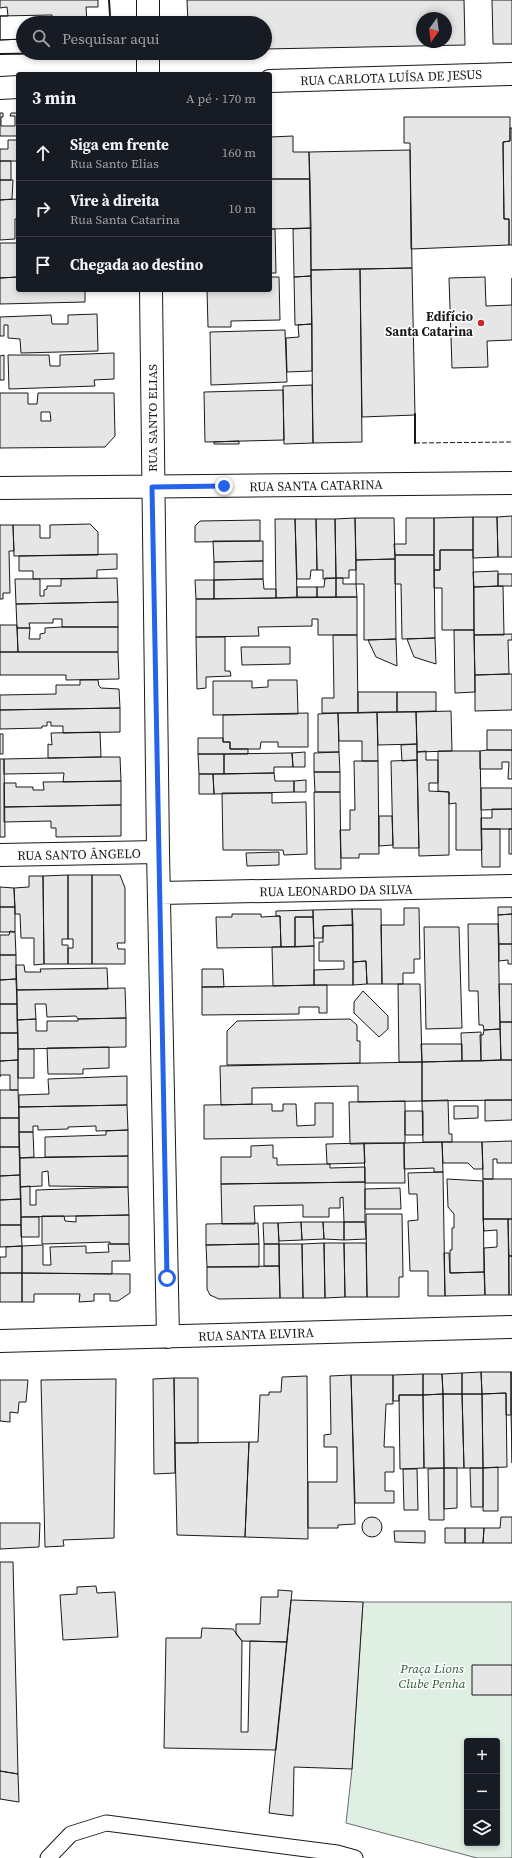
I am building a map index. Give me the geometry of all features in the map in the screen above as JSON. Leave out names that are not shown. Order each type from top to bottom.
[{"type":"street","points":[[148,0],[148,16]]},
{"type":"street","points":[[148,60],[148,72]]},
{"type":"street","name":"RUA CARLOTA LUÍSA DE JESUS","points":[[272,81],[512,74]]},
{"type":"street","points":[[0,88],[16,87]]},
{"type":"street","name":"RUA SANTO ELIAS","points":[[150,292],[158,852],[168,1337]]},
{"type":"street","name":"RUA SANTA CATARINA","points":[[0,488],[512,483]]},
{"type":"street","name":"RUA SANTO ÂNGELO","points":[[0,855],[158,852]]},
{"type":"street","name":"RUA LEONARDO DA SILVA","points":[[160,893],[512,886]]},
{"type":"street","name":"RUA SANTA ELVIRA","points":[[0,1341],[512,1327]]},
{"type":"lane","points":[[48,1858],[71,1834],[106,1823],[337,1853],[355,1858]]},
{"type":"green space","name":"Praça Lions Clube Penha","points":[[363,1602],[512,1602],[512,1858],[477,1858],[346,1823],[352,1769]]},
{"type":"building","points":[[0,0],[98,0],[98,7],[86,7],[87,16],[16,16],[16,39],[0,40],[0,16],[8,16],[7,7],[0,8]]},
{"type":"building","points":[[187,0],[464,0],[465,45],[452,45],[452,12],[416,12],[416,46],[272,49],[272,16],[188,16]]},
{"type":"building","points":[[492,0],[512,0],[512,44],[493,44]]},
{"type":"building","points":[[52,15],[16,16],[16,39],[0,40],[0,16]]},
{"type":"building","points":[[0,113],[3,113],[3,117],[1,117],[1,126],[15,126],[15,116],[10,116],[11,113],[16,113],[16,136],[0,136]]},
{"type":"building","points":[[404,117],[510,117],[510,141],[503,142],[504,219],[509,219],[509,245],[411,249],[410,143],[404,143]]},
{"type":"building","points":[[510,128],[512,128],[512,245],[509,245],[509,219],[504,219],[503,142],[510,141]]},
{"type":"building","points":[[293,136],[293,152],[309,152],[310,179],[272,179],[272,137]]},
{"type":"building","points":[[8,140],[16,140],[16,161],[0,161],[0,149],[8,149]]},
{"type":"building","points":[[410,150],[412,268],[311,270],[309,152]]},
{"type":"building","points":[[0,161],[11,161],[11,180],[0,180]]},
{"type":"building","points":[[272,179],[310,179],[311,228],[272,229]]},
{"type":"building","points":[[0,180],[13,180],[12,199],[0,200]]},
{"type":"building","points":[[16,199],[15,239],[0,240],[0,200]]},
{"type":"building","points":[[311,228],[311,276],[294,277],[293,229]]},
{"type":"building","points":[[272,229],[275,229],[276,273],[272,273]]},
{"type":"building","points":[[0,243],[16,243],[16,277],[0,278]]},
{"type":"building","points":[[412,268],[415,415],[362,417],[360,269]]},
{"type":"building","points":[[360,269],[362,442],[313,443],[311,270]]},
{"type":"building","points":[[311,276],[312,324],[295,325],[294,277]]},
{"type":"building","points":[[16,277],[16,292],[85,292],[85,302],[0,304],[0,278]]},
{"type":"building","points":[[272,277],[279,277],[280,320],[231,321],[231,327],[208,327],[207,292],[272,292]]},
{"type":"building","name":"Edifício Santa Catarina","points":[[485,277],[486,306],[512,305],[512,340],[487,341],[488,367],[452,368],[449,278]]},
{"type":"building","points":[[97,314],[98,351],[21,353],[20,339],[8,338],[8,325],[4,325],[4,336],[0,336],[0,317],[51,315],[52,324],[68,324],[68,315]]},
{"type":"building","points":[[312,324],[312,371],[287,372],[286,338],[299,337],[298,325]]},
{"type":"building","points":[[285,330],[287,382],[211,385],[210,332]]},
{"type":"building","points":[[114,353],[114,379],[94,380],[95,386],[9,389],[8,355],[49,355],[50,366],[60,366],[60,355]]},
{"type":"building","points":[[4,355],[4,380],[0,380],[0,356]]},
{"type":"building","points":[[312,385],[313,443],[284,444],[283,386]]},
{"type":"building","points":[[283,390],[284,440],[205,442],[204,392]]},
{"type":"building","points":[[0,393],[28,393],[28,404],[37,404],[38,393],[114,393],[115,436],[105,447],[0,448]],"holes":[[[41,412],[50,412],[51,421],[41,421]]]},
{"type":"building","points":[[239,441],[239,444],[214,444],[214,442]]},
{"type":"building","points":[[512,516],[512,557],[498,557],[497,517]]},
{"type":"building","points":[[473,517],[473,550],[440,550],[440,570],[434,570],[434,518]]},
{"type":"building","points":[[473,517],[497,517],[498,557],[473,558]]},
{"type":"building","points":[[355,518],[394,518],[395,559],[356,560]]},
{"type":"building","points":[[355,518],[356,570],[349,570],[349,578],[336,578],[335,519]]},
{"type":"building","points":[[406,518],[434,518],[434,555],[395,555],[394,544],[406,544]]},
{"type":"building","points":[[275,519],[295,519],[297,597],[276,598]]},
{"type":"building","points":[[295,519],[316,519],[317,570],[311,570],[310,579],[297,579]]},
{"type":"building","points":[[316,519],[335,519],[336,578],[323,579],[323,570],[317,570]]},
{"type":"building","points":[[260,520],[260,541],[195,542],[195,526],[200,521]]},
{"type":"building","points":[[90,524],[98,532],[98,555],[14,556],[13,525],[40,525],[40,538],[50,538],[50,525]]},
{"type":"building","points":[[0,525],[13,525],[14,551],[9,551],[10,593],[3,593],[3,599],[0,599]]},
{"type":"building","points":[[213,541],[263,541],[263,561],[214,562]]},
{"type":"building","points":[[440,550],[473,550],[474,630],[442,630],[442,588],[434,588],[434,570],[440,570]]},
{"type":"building","points":[[117,554],[117,569],[97,570],[97,578],[33,579],[33,571],[19,571],[19,556]]},
{"type":"building","points":[[395,555],[434,555],[435,638],[402,639],[401,584],[395,584]]},
{"type":"building","points":[[395,559],[396,639],[364,640],[364,584],[356,584],[356,560]]},
{"type":"building","points":[[263,561],[263,579],[214,580],[214,562]]},
{"type":"building","points":[[498,571],[498,586],[474,587],[473,572]]},
{"type":"building","points":[[498,574],[512,574],[512,586],[498,586]]},
{"type":"building","points":[[117,578],[118,602],[16,604],[15,579],[40,579],[40,596],[44,596],[44,590],[47,589],[47,586],[61,586],[61,579]]},
{"type":"building","points":[[325,578],[336,578],[336,597],[317,597],[317,587],[324,587]]},
{"type":"building","points":[[336,578],[343,578],[343,584],[356,584],[357,597],[336,597]]},
{"type":"building","points":[[263,579],[264,589],[276,589],[276,598],[214,599],[214,580]]},
{"type":"building","points":[[195,580],[214,580],[214,599],[196,599]]},
{"type":"building","points":[[503,586],[504,635],[474,635],[474,587]]},
{"type":"building","points":[[297,587],[317,587],[317,597],[297,597]]},
{"type":"building","points":[[357,597],[357,635],[318,635],[318,619],[312,619],[312,626],[258,627],[259,636],[196,637],[196,599]]},
{"type":"building","points":[[118,602],[118,627],[62,627],[62,619],[53,619],[53,623],[29,623],[30,628],[17,628],[16,604]]},
{"type":"building","points":[[0,625],[17,625],[18,652],[0,652]]},
{"type":"building","points":[[118,627],[118,652],[18,652],[17,628],[30,628],[29,639],[40,639],[40,634],[45,633],[45,628]]},
{"type":"building","points":[[454,630],[474,630],[475,692],[455,693]]},
{"type":"building","points":[[512,634],[512,640],[508,640],[509,674],[475,675],[474,635]]},
{"type":"building","points":[[333,635],[357,635],[358,713],[322,713],[322,698],[334,698]]},
{"type":"building","points":[[196,637],[225,637],[225,671],[230,671],[231,676],[206,677],[206,688],[197,689]]},
{"type":"building","points":[[435,638],[436,664],[414,657],[407,639]]},
{"type":"building","points":[[396,639],[397,666],[376,657],[368,640]]},
{"type":"building","points":[[241,647],[290,647],[290,664],[242,665]]},
{"type":"building","points":[[0,652],[118,652],[119,679],[66,680],[66,675],[0,675]]},
{"type":"building","points":[[512,674],[512,710],[475,711],[475,675]]},
{"type":"building","points":[[80,680],[98,680],[101,688],[119,689],[120,708],[0,710],[0,695],[56,694],[56,685],[80,685]]},
{"type":"building","points":[[268,680],[297,680],[298,714],[213,715],[213,681],[252,681],[252,688],[268,687]]},
{"type":"building","points":[[358,692],[397,692],[397,712],[358,713]]},
{"type":"building","points":[[397,692],[436,692],[436,711],[397,712]]},
{"type":"building","points":[[120,708],[120,732],[63,733],[63,726],[51,726],[51,722],[47,722],[47,726],[42,726],[42,728],[0,729],[0,710]]},
{"type":"building","points":[[451,711],[452,751],[417,752],[416,712]]},
{"type":"building","points":[[377,712],[378,761],[362,761],[362,741],[339,741],[338,713]]},
{"type":"building","points":[[377,712],[416,712],[417,744],[378,745]]},
{"type":"building","points":[[308,713],[308,747],[278,747],[278,742],[261,742],[260,749],[230,749],[230,742],[223,742],[223,715]]},
{"type":"building","points":[[338,713],[339,752],[318,752],[318,714]]},
{"type":"building","points":[[487,730],[512,730],[512,750],[487,750]]},
{"type":"building","points":[[100,732],[101,757],[48,758],[48,744],[52,745],[51,733]]},
{"type":"building","points":[[0,734],[3,734],[3,754],[0,754]]},
{"type":"building","points":[[198,738],[223,738],[223,742],[230,742],[230,749],[248,749],[248,754],[198,754]]},
{"type":"building","points":[[417,744],[417,760],[402,761],[401,745]]},
{"type":"building","points":[[512,750],[512,779],[508,779],[509,762],[502,762],[502,769],[480,769],[480,751]]},
{"type":"building","points":[[426,751],[426,760],[438,760],[438,783],[429,783],[429,791],[449,792],[449,855],[419,856],[417,752]]},
{"type":"building","points":[[438,751],[480,751],[482,850],[456,850],[456,803],[449,804],[449,792],[438,791]]},
{"type":"building","points":[[305,752],[305,767],[293,767],[292,753]]},
{"type":"building","points":[[339,752],[340,772],[314,772],[314,753]]},
{"type":"building","points":[[292,753],[293,767],[274,767],[274,773],[224,774],[224,754]]},
{"type":"building","points":[[198,754],[224,754],[224,774],[199,774]]},
{"type":"building","points":[[120,757],[121,781],[63,782],[64,773],[4,774],[4,759]]},
{"type":"building","points":[[0,759],[4,759],[5,837],[0,837]]},
{"type":"building","points":[[417,760],[419,848],[393,848],[391,761]]},
{"type":"building","points":[[354,761],[378,761],[379,854],[359,854],[359,858],[341,858],[340,830],[350,830],[350,810],[355,810]]},
{"type":"building","points":[[314,772],[340,772],[340,792],[315,792]]},
{"type":"building","points":[[274,773],[275,781],[294,781],[294,792],[214,794],[213,774]]},
{"type":"building","points":[[199,774],[213,774],[214,794],[199,794]]},
{"type":"building","points":[[306,780],[306,792],[294,792],[294,781]]},
{"type":"building","points":[[121,781],[121,805],[4,807],[4,783],[16,783],[16,787],[33,787],[33,790],[44,790],[43,782]]},
{"type":"building","points":[[481,788],[512,788],[512,809],[481,810]]},
{"type":"building","points":[[314,792],[340,792],[341,869],[315,869]]},
{"type":"building","points":[[222,793],[272,793],[272,803],[306,802],[307,854],[284,855],[283,850],[223,850]]},
{"type":"building","points":[[121,805],[121,836],[56,837],[56,828],[51,828],[51,821],[4,822],[4,807]]},
{"type":"building","points":[[492,809],[512,809],[512,829],[481,829],[481,818],[492,818]]},
{"type":"building","points":[[379,816],[392,816],[393,845],[379,846]]},
{"type":"building","points":[[481,829],[500,829],[500,867],[482,867]]},
{"type":"building","points":[[509,829],[512,829],[512,854],[509,854]]},
{"type":"building","points":[[279,852],[279,865],[247,866],[246,853]]},
{"type":"building","points":[[68,875],[68,939],[62,939],[62,945],[68,945],[68,964],[44,964],[43,876]]},
{"type":"building","points":[[68,875],[92,875],[92,964],[68,964],[68,948],[73,948],[73,939],[68,939]]},
{"type":"building","points":[[92,875],[120,875],[125,888],[125,943],[117,943],[118,949],[125,949],[125,964],[92,964]]},
{"type":"building","points":[[29,876],[43,876],[44,964],[34,965],[34,938],[21,938],[20,914],[15,914],[14,888],[29,887]]},
{"type":"building","points":[[0,887],[14,888],[15,907],[0,907]]},
{"type":"building","points":[[0,907],[15,907],[15,932],[0,932]]},
{"type":"building","points":[[498,907],[512,907],[512,914],[498,915]]},
{"type":"building","points":[[404,908],[419,908],[420,959],[414,959],[414,973],[403,973],[403,984],[382,984],[381,925],[404,925]]},
{"type":"building","points":[[352,909],[381,909],[382,984],[367,984],[366,961],[353,962]]},
{"type":"building","points":[[352,909],[353,925],[323,926],[323,938],[314,938],[313,910]]},
{"type":"building","points":[[313,910],[313,917],[295,917],[295,947],[281,947],[280,916],[276,916],[276,911]]},
{"type":"building","points":[[232,914],[261,914],[261,917],[280,916],[281,947],[217,948],[216,917],[232,917]]},
{"type":"building","points":[[512,914],[512,944],[499,944],[498,915]]},
{"type":"building","points":[[295,917],[313,917],[314,946],[295,947]]},
{"type":"building","points":[[468,924],[498,924],[500,1029],[484,1030],[483,1025],[479,1025],[478,991],[469,991]]},
{"type":"building","points":[[353,925],[353,985],[314,985],[314,970],[344,969],[344,961],[319,961],[319,942],[323,942],[323,926]]},
{"type":"building","points":[[424,927],[459,927],[462,1028],[426,1029]]},
{"type":"building","points":[[10,931],[15,932],[16,955],[0,955],[0,935],[9,935]]},
{"type":"building","points":[[499,944],[512,944],[512,964],[508,964],[508,960],[499,961]]},
{"type":"building","points":[[314,946],[314,985],[273,986],[272,947]]},
{"type":"building","points":[[0,955],[16,955],[16,979],[0,980]]},
{"type":"building","points":[[366,961],[367,984],[353,985],[353,962]]},
{"type":"building","points":[[16,965],[24,965],[25,972],[41,972],[40,969],[107,968],[108,989],[17,990]]},
{"type":"building","points":[[202,969],[223,969],[224,987],[202,987]]},
{"type":"building","points":[[16,979],[17,1004],[0,1004],[0,980]]},
{"type":"building","points":[[398,984],[420,984],[422,1062],[399,1062]]},
{"type":"building","points":[[499,984],[512,984],[512,1022],[500,1022]]},
{"type":"building","points":[[327,985],[327,1013],[319,1013],[319,1007],[299,1007],[299,1014],[202,1015],[202,987]]},
{"type":"building","points":[[125,988],[126,1018],[78,1019],[76,1016],[47,1017],[46,1004],[35,1004],[36,1019],[17,1020],[17,990]]},
{"type":"building","points":[[363,991],[388,1016],[388,1029],[379,1037],[354,1013],[354,1002]]},
{"type":"building","points":[[0,1004],[17,1004],[18,1033],[0,1033]]},
{"type":"building","points":[[126,1018],[126,1047],[18,1049],[17,1020],[36,1019],[36,1031],[47,1031],[47,1021]]},
{"type":"building","points":[[350,1019],[357,1025],[357,1041],[360,1041],[360,1063],[227,1065],[227,1031],[237,1021]]},
{"type":"building","points":[[500,1022],[512,1022],[512,1060],[501,1060]]},
{"type":"building","points":[[500,1029],[501,1060],[481,1061],[480,1035],[483,1035],[484,1030]]},
{"type":"building","points":[[481,1032],[481,1061],[462,1061],[461,1033]]},
{"type":"building","points":[[0,1033],[18,1033],[18,1060],[0,1061]]},
{"type":"building","points":[[421,1044],[462,1044],[462,1061],[422,1062]]},
{"type":"building","points":[[109,1047],[109,1068],[83,1069],[83,1074],[48,1074],[47,1048]]},
{"type":"building","points":[[18,1049],[34,1049],[34,1078],[18,1078]]},
{"type":"building","points":[[18,1060],[18,1090],[10,1090],[10,1075],[0,1075],[0,1061]]},
{"type":"building","points":[[512,1060],[512,1100],[422,1101],[422,1062]]},
{"type":"building","points":[[422,1062],[422,1101],[358,1102],[358,1086],[252,1088],[252,1104],[221,1105],[220,1066]]},
{"type":"building","points":[[127,1076],[127,1105],[19,1107],[19,1095],[49,1094],[48,1079]]},
{"type":"building","points":[[0,1090],[18,1090],[19,1118],[0,1118]]},
{"type":"building","points":[[448,1100],[449,1134],[452,1134],[452,1142],[423,1142],[422,1101]]},
{"type":"building","points":[[485,1100],[512,1100],[512,1120],[485,1121]]},
{"type":"building","points":[[405,1101],[405,1143],[350,1144],[349,1102]]},
{"type":"building","points":[[315,1103],[333,1103],[333,1137],[204,1139],[204,1105],[272,1104],[272,1111],[283,1111],[283,1104],[296,1104],[297,1126],[315,1125]]},
{"type":"building","points":[[127,1105],[128,1130],[96,1131],[96,1126],[38,1130],[38,1126],[33,1126],[33,1132],[19,1132],[19,1107]]},
{"type":"building","points":[[454,1106],[478,1106],[478,1118],[454,1119]]},
{"type":"building","points":[[405,1111],[423,1111],[423,1135],[405,1135]]},
{"type":"building","points":[[0,1118],[19,1118],[19,1147],[0,1147]]},
{"type":"building","points":[[128,1130],[128,1156],[45,1157],[45,1137],[106,1135],[106,1131]]},
{"type":"building","points":[[19,1132],[33,1132],[34,1157],[20,1158]]},
{"type":"building","points":[[512,1141],[512,1163],[497,1163],[497,1159],[493,1159],[493,1179],[483,1179],[482,1142]]},
{"type":"building","points":[[442,1142],[482,1142],[483,1169],[474,1169],[468,1163],[443,1163]]},
{"type":"building","points":[[442,1142],[443,1172],[434,1172],[434,1168],[404,1169],[404,1143]]},
{"type":"building","points":[[364,1143],[365,1163],[327,1164],[326,1144]]},
{"type":"building","points":[[364,1143],[404,1143],[405,1183],[365,1183]]},
{"type":"building","points":[[273,1145],[273,1158],[277,1158],[277,1165],[330,1164],[330,1168],[365,1167],[365,1182],[221,1184],[221,1157],[251,1157],[251,1146]]},
{"type":"building","points":[[0,1147],[19,1147],[20,1175],[0,1176]]},
{"type":"building","points":[[128,1156],[128,1187],[49,1186],[48,1171],[42,1172],[42,1186],[20,1187],[20,1158]]},
{"type":"building","points":[[443,1172],[445,1296],[428,1296],[428,1271],[410,1271],[408,1221],[418,1220],[417,1194],[409,1194],[408,1173]]},
{"type":"building","points":[[20,1175],[21,1199],[0,1200],[0,1176]]},
{"type":"building","points":[[447,1179],[483,1181],[484,1272],[450,1273],[450,1250],[452,1250],[452,1228],[454,1228],[454,1214],[448,1207]]},
{"type":"building","points":[[483,1179],[512,1179],[512,1219],[483,1219]]},
{"type":"building","points":[[365,1182],[365,1222],[344,1222],[343,1197],[340,1198],[340,1208],[329,1208],[329,1217],[303,1217],[303,1205],[254,1206],[255,1224],[222,1224],[221,1184]]},
{"type":"building","points":[[30,1186],[30,1205],[36,1205],[36,1190],[128,1187],[129,1215],[21,1217],[20,1187]]},
{"type":"building","points":[[400,1188],[401,1209],[365,1209],[365,1189]]},
{"type":"building","points":[[21,1199],[21,1225],[0,1225],[0,1200]]},
{"type":"building","points":[[366,1214],[402,1214],[403,1277],[399,1277],[399,1297],[367,1297]]},
{"type":"building","points":[[129,1215],[129,1244],[110,1244],[110,1242],[42,1244],[42,1216],[64,1216],[65,1221],[76,1222],[76,1216]]},
{"type":"building","points":[[21,1217],[39,1217],[39,1237],[21,1237]]},
{"type":"building","points":[[483,1219],[508,1219],[509,1295],[485,1295],[484,1248],[497,1247],[497,1230],[484,1231]]},
{"type":"building","points":[[508,1219],[512,1219],[512,1256],[509,1256]]},
{"type":"building","points":[[301,1222],[302,1240],[279,1241],[278,1223]]},
{"type":"building","points":[[301,1222],[323,1222],[324,1239],[302,1240]]},
{"type":"building","points":[[323,1222],[344,1222],[344,1240],[324,1239]]},
{"type":"building","points":[[344,1222],[365,1222],[366,1239],[344,1240]]},
{"type":"building","points":[[258,1223],[259,1244],[206,1245],[206,1224]]},
{"type":"building","points":[[263,1223],[278,1223],[279,1244],[264,1244]]},
{"type":"building","points":[[0,1225],[21,1225],[22,1246],[0,1247]]},
{"type":"building","points":[[324,1243],[325,1298],[303,1298],[302,1244]]},
{"type":"building","points":[[324,1243],[344,1243],[345,1297],[325,1298]]},
{"type":"building","points":[[344,1243],[366,1243],[367,1297],[345,1297]]},
{"type":"building","points":[[108,1244],[129,1244],[130,1261],[112,1261],[112,1274],[22,1273],[22,1246],[43,1245],[43,1265],[51,1265],[50,1247],[86,1246],[86,1253],[109,1252]]},
{"type":"building","points":[[259,1244],[259,1267],[207,1267],[206,1245]]},
{"type":"building","points":[[264,1244],[279,1244],[279,1266],[264,1266]]},
{"type":"building","points":[[279,1244],[302,1244],[303,1298],[280,1298]]},
{"type":"building","points":[[22,1246],[22,1273],[0,1273],[0,1257],[6,1257],[6,1247]]},
{"type":"building","points":[[444,1253],[449,1253],[450,1273],[484,1272],[485,1295],[445,1296]]},
{"type":"building","points":[[509,1256],[512,1256],[512,1295],[509,1295]]},
{"type":"building","points":[[279,1266],[280,1298],[219,1299],[210,1295],[207,1289],[207,1267]]},
{"type":"building","points":[[0,1273],[22,1273],[22,1302],[0,1302]]},
{"type":"building","points":[[22,1273],[130,1274],[130,1293],[118,1301],[110,1301],[110,1294],[94,1294],[94,1301],[79,1302],[80,1294],[34,1294],[34,1302],[22,1302]]},
{"type":"building","points":[[481,1372],[482,1394],[462,1394],[462,1373]]},
{"type":"building","points":[[481,1372],[511,1372],[511,1415],[506,1415],[506,1393],[482,1394]]},
{"type":"building","points":[[512,1372],[512,1463],[511,1411]]},
{"type":"building","points":[[462,1373],[462,1394],[443,1394],[442,1374]]},
{"type":"building","points":[[423,1374],[423,1395],[399,1395],[399,1401],[393,1401],[393,1375]]},
{"type":"building","points":[[423,1374],[442,1374],[443,1394],[423,1395]]},
{"type":"building","points":[[351,1375],[393,1375],[393,1404],[386,1404],[384,1447],[394,1447],[394,1472],[385,1472],[385,1491],[394,1491],[394,1503],[355,1503]]},
{"type":"building","points":[[351,1375],[355,1524],[338,1525],[338,1528],[308,1528],[308,1482],[337,1482],[337,1447],[324,1447],[324,1435],[331,1434],[330,1376]]},
{"type":"building","points":[[307,1376],[308,1539],[245,1537],[249,1442],[258,1442],[260,1395],[269,1395],[269,1392],[281,1392],[282,1377]]},
{"type":"building","points":[[174,1378],[175,1473],[154,1474],[153,1379]]},
{"type":"building","points":[[174,1378],[198,1378],[198,1443],[175,1443]]},
{"type":"building","points":[[116,1379],[114,1538],[63,1540],[64,1546],[45,1547],[41,1380]]},
{"type":"building","points":[[0,1380],[28,1380],[26,1402],[19,1402],[18,1413],[10,1412],[10,1422],[0,1421]]},
{"type":"building","points":[[506,1393],[507,1467],[483,1468],[482,1394]]},
{"type":"building","points":[[443,1394],[444,1468],[424,1468],[423,1395]]},
{"type":"building","points":[[443,1394],[462,1394],[464,1468],[444,1468]]},
{"type":"building","points":[[462,1394],[482,1394],[483,1468],[464,1468]]},
{"type":"building","points":[[399,1395],[423,1395],[424,1468],[400,1469]]},
{"type":"building","points":[[249,1442],[245,1537],[177,1535],[175,1443]]},
{"type":"building","points":[[498,1467],[498,1511],[483,1511],[483,1468]]},
{"type":"building","points":[[444,1468],[444,1520],[429,1520],[428,1469]]},
{"type":"building","points":[[444,1468],[457,1468],[457,1508],[444,1509]]},
{"type":"building","points":[[470,1468],[483,1468],[483,1507],[471,1507]]},
{"type":"building","points":[[403,1469],[417,1469],[418,1510],[404,1510]]},
{"type":"building","points":[[372,1517],[379,1520],[382,1527],[379,1534],[372,1537],[365,1534],[362,1527],[365,1520]]},
{"type":"building","points":[[501,1517],[512,1517],[512,1543],[483,1543],[484,1528],[500,1528]]},
{"type":"building","points":[[0,1523],[40,1523],[39,1547],[0,1549]]},
{"type":"building","points":[[445,1528],[465,1528],[465,1543],[445,1543]]},
{"type":"building","points":[[465,1528],[484,1528],[483,1543],[465,1543]]},
{"type":"building","points":[[394,1531],[425,1531],[425,1543],[395,1542]]},
{"type":"building","points":[[0,1562],[13,1562],[18,1774],[0,1771]]},
{"type":"building","points":[[96,1586],[97,1593],[115,1592],[118,1637],[63,1640],[60,1595],[77,1594],[77,1587]]},
{"type":"building","points":[[278,1590],[292,1591],[287,1642],[242,1641],[236,1634],[236,1624],[260,1624],[261,1597],[278,1597]]},
{"type":"building","points":[[291,1600],[363,1602],[352,1769],[294,1767],[293,1816],[269,1813]]},
{"type":"building","points":[[202,1628],[233,1629],[242,1641],[241,1732],[248,1732],[250,1641],[287,1642],[276,1750],[164,1748],[166,1638],[201,1638]]},
{"type":"building","points":[[472,1665],[512,1665],[512,1695],[472,1695]]},
{"type":"building","points":[[0,1771],[18,1774],[19,1802],[0,1799]]},
{"type":"fence","points":[[415,443],[512,442]]},
{"type":"wall","points":[[109,0],[110,15]]},
{"type":"wall","points":[[0,54],[16,54]]},
{"type":"wall","points":[[415,414],[415,443]]},
{"type":"place","name":"Edifício Santa Catarina","points":[[481,323]]},
{"type":"route","points":[[167,1278],[152,487],[224,486]]}]
